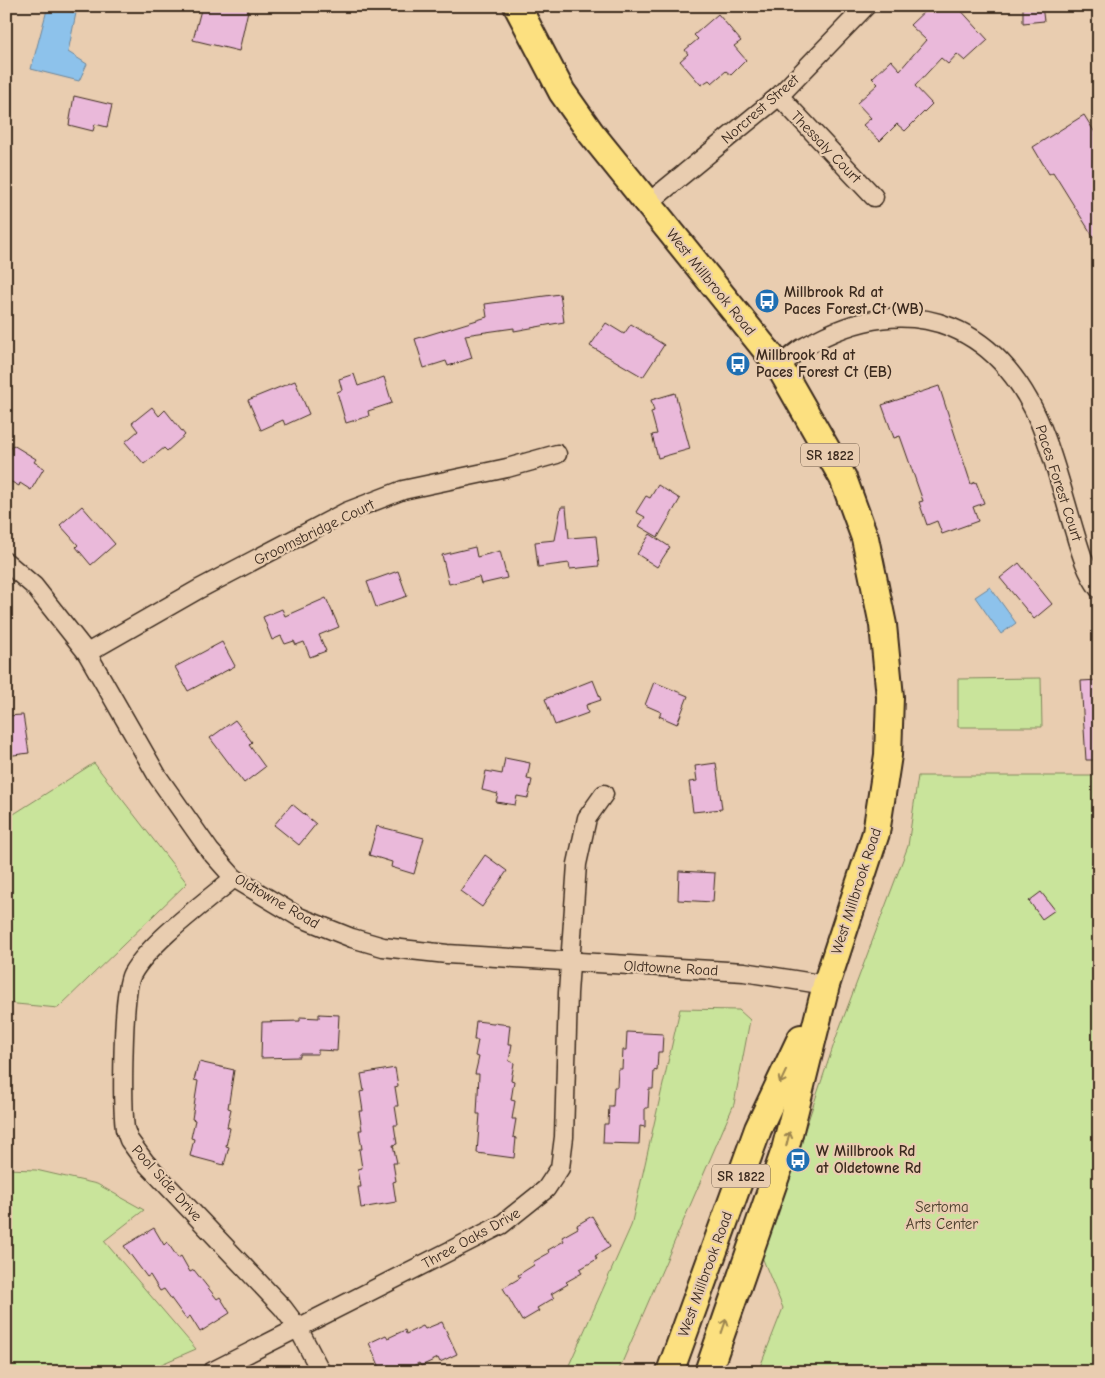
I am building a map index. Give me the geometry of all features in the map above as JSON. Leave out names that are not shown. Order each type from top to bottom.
[{"type":"main road","name":"West Millbrook Road","points":[[517,6],[562,92],[590,133],[779,366],[843,478],[866,538],[883,625],[890,697],[888,755],[876,834],[826,985],[785,1150],[708,1372]]},
{"type":"main road","name":"West Millbrook Road","points":[[670,1372],[758,1129],[826,985]]},
{"type":"street","name":"Norcrest Street","points":[[647,204],[778,96],[866,6]]},
{"type":"street","name":"Thessaly Court","points":[[778,96],[874,197]]},
{"type":"street","name":"Paces Forest Court","points":[[779,366],[806,346],[849,327],[886,318],[918,317],[947,324],[985,346],[1006,368],[1030,402],[1046,438],[1082,555],[1093,581],[1099,589]]},
{"type":"street","name":"Groomsbridge Court","points":[[87,653],[199,589],[346,512],[403,490],[507,468],[557,454]]},
{"type":"street","name":"Oldtowne Road","points":[[6,562],[34,586],[87,653],[158,777],[210,851],[234,878],[299,917],[352,938],[383,947],[447,954],[744,972],[826,985]]},
{"type":"street","name":"Three Oaks Drive","points":[[211,1372],[500,1225],[546,1189],[560,1168],[563,1144],[566,1032],[577,864],[587,818],[604,794]]},
{"type":"street","name":"Pool Side Drive","points":[[234,878],[147,953],[130,977],[125,1022],[123,1115],[125,1129],[128,1140],[145,1162],[240,1262],[298,1328],[321,1372]]},
{"type":"green space","points":[[1041,678],[1042,727],[958,727],[958,679]]},
{"type":"green space","points":[[94,763],[187,883],[58,1008],[6,1003],[6,819]]},
{"type":"green space","name":"Sertoma Arts Center","points":[[918,776],[1099,776],[1099,1372],[758,1372],[783,1308],[762,1257],[837,1035],[908,846]]},
{"type":"green space","points":[[680,1009],[739,1010],[750,1020],[734,1104],[618,1372],[566,1372],[631,1226]]},
{"type":"green space","points":[[6,1169],[36,1170],[97,1184],[144,1210],[104,1241],[196,1349],[143,1372],[6,1372]]},
{"type":"water","points":[[48,6],[76,13],[68,52],[87,64],[79,81],[31,69]]},
{"type":"water","points":[[990,587],[1016,623],[1001,634],[975,597]]},
{"type":"building","points":[[202,6],[249,6],[239,51],[193,40]]},
{"type":"building","points":[[930,6],[957,6],[988,40],[965,61],[957,54],[948,64],[941,58],[915,86],[932,104],[905,131],[897,124],[880,141],[863,125],[871,118],[857,103],[878,84],[872,78],[891,60],[900,70],[926,40],[910,25]]},
{"type":"building","points":[[1023,6],[1042,6],[1044,21],[1023,23]]},
{"type":"building","points":[[718,14],[741,41],[734,46],[746,60],[731,75],[726,71],[712,83],[709,80],[701,85],[680,61],[688,54],[685,50],[698,39],[694,35]]},
{"type":"building","points":[[74,96],[112,105],[107,127],[95,124],[93,131],[69,125]]},
{"type":"building","points":[[1084,115],[1099,139],[1099,246],[1053,172],[1049,174],[1033,147]]},
{"type":"building","points":[[560,294],[564,322],[514,331],[514,328],[465,335],[472,358],[448,366],[446,361],[424,368],[415,339],[487,317],[485,304]]},
{"type":"building","points":[[606,323],[624,334],[631,324],[664,345],[643,377],[590,346]]},
{"type":"building","points":[[354,374],[358,386],[384,377],[392,403],[368,411],[369,416],[346,423],[337,392],[342,390],[339,379]]},
{"type":"building","points":[[295,381],[309,414],[285,425],[283,420],[261,430],[248,400]]},
{"type":"building","points":[[939,386],[971,484],[976,482],[984,503],[973,507],[978,521],[942,534],[937,521],[927,525],[919,502],[923,501],[900,436],[894,438],[882,405]]},
{"type":"building","points":[[675,393],[690,449],[658,458],[652,435],[657,434],[651,412],[654,411],[651,400]]},
{"type":"building","points":[[152,407],[159,416],[165,410],[185,435],[167,451],[164,448],[144,464],[125,442],[138,431],[132,423]]},
{"type":"building","points":[[13,445],[36,459],[34,462],[44,468],[31,490],[20,483],[19,486],[6,479],[6,456]]},
{"type":"building","points":[[658,485],[680,499],[658,537],[639,526],[645,517],[636,512],[646,496],[650,498]]},
{"type":"building","points":[[82,506],[115,544],[91,565],[76,547],[78,545],[60,525]]},
{"type":"building","points":[[561,507],[566,507],[569,538],[596,536],[599,566],[570,569],[569,563],[538,567],[535,542],[555,540]]},
{"type":"building","points":[[650,534],[670,547],[657,567],[637,554]]},
{"type":"building","points":[[475,547],[477,557],[500,551],[507,578],[481,584],[479,577],[449,584],[442,555]]},
{"type":"building","points":[[1019,563],[1052,604],[1034,619],[1000,578]]},
{"type":"building","points":[[398,571],[407,596],[376,607],[367,582]]},
{"type":"building","points":[[326,598],[339,627],[319,635],[326,651],[310,657],[304,642],[296,645],[294,641],[285,644],[281,636],[272,640],[263,617],[282,609],[285,616]]},
{"type":"building","points":[[222,642],[235,666],[188,691],[175,667]]},
{"type":"building","points":[[593,680],[601,700],[586,705],[588,713],[555,725],[545,699]]},
{"type":"building","points":[[1099,680],[1099,760],[1086,760],[1081,681]]},
{"type":"building","points":[[654,682],[688,696],[677,724],[659,716],[661,712],[645,705]]},
{"type":"building","points":[[23,715],[29,753],[6,756],[6,716]]},
{"type":"building","points":[[235,720],[252,742],[249,745],[265,767],[244,783],[210,738]]},
{"type":"building","points":[[505,758],[530,763],[527,779],[532,780],[528,798],[517,796],[515,805],[496,802],[498,794],[482,790],[486,771],[502,774]]},
{"type":"building","points":[[716,763],[722,809],[693,812],[689,782],[697,781],[695,766]]},
{"type":"building","points":[[292,804],[316,824],[299,845],[274,825]]},
{"type":"building","points":[[377,826],[424,838],[414,874],[391,867],[392,862],[369,855]]},
{"type":"building","points":[[485,855],[507,871],[482,907],[460,891]]},
{"type":"building","points":[[679,871],[715,873],[713,902],[678,900]]},
{"type":"building","points":[[1041,892],[1055,910],[1042,919],[1029,901]]},
{"type":"building","points":[[319,1014],[339,1015],[337,1051],[318,1050],[318,1054],[300,1054],[300,1057],[261,1058],[262,1022],[300,1021],[300,1017],[319,1018]]},
{"type":"building","points":[[476,1021],[510,1025],[508,1044],[512,1044],[509,1061],[514,1063],[511,1080],[514,1081],[511,1100],[515,1101],[512,1119],[516,1119],[513,1137],[516,1138],[514,1158],[477,1153],[480,1114],[477,1114],[479,1074],[475,1074],[479,1057],[475,1056],[478,1040],[474,1040]]},
{"type":"building","points":[[627,1032],[663,1034],[662,1052],[658,1052],[657,1071],[654,1070],[653,1089],[649,1089],[648,1108],[645,1108],[645,1127],[640,1126],[639,1144],[603,1143],[604,1124],[608,1124],[609,1106],[613,1106],[614,1087],[617,1087],[618,1069],[622,1069],[623,1050],[626,1050]]},
{"type":"building","points":[[199,1062],[234,1070],[228,1108],[231,1109],[227,1127],[230,1128],[226,1146],[229,1147],[224,1165],[190,1156],[194,1139],[191,1138],[195,1120],[192,1119],[198,1081],[194,1080]]},
{"type":"building","points":[[395,1068],[398,1086],[395,1087],[398,1106],[395,1106],[398,1125],[394,1125],[397,1144],[393,1145],[397,1163],[393,1163],[396,1181],[393,1182],[396,1202],[361,1208],[358,1187],[361,1187],[358,1169],[362,1168],[359,1130],[362,1130],[359,1111],[363,1111],[360,1092],[364,1091],[361,1074]]},
{"type":"building","points":[[592,1216],[610,1247],[595,1256],[597,1259],[580,1269],[582,1273],[566,1282],[568,1284],[551,1294],[554,1298],[537,1308],[539,1311],[522,1321],[503,1288],[520,1278],[518,1275],[534,1265],[533,1262],[549,1253],[548,1250],[564,1241],[562,1237],[578,1228],[577,1225]]},
{"type":"building","points":[[154,1228],[164,1245],[167,1242],[178,1258],[181,1256],[190,1272],[194,1270],[217,1299],[220,1297],[230,1313],[200,1332],[190,1316],[186,1319],[164,1289],[160,1291],[150,1275],[147,1277],[124,1246]]},
{"type":"building","points":[[442,1322],[457,1354],[440,1362],[438,1358],[421,1366],[419,1363],[401,1372],[382,1372],[369,1343],[386,1335],[388,1338],[405,1330],[406,1334],[423,1326],[425,1329]]},
{"type":"place","name":"Millbrook Rd at Paces Forest Ct (WB)","points":[[767,301]]},
{"type":"place","name":"Millbrook Rd at Paces Forest Ct (EB)","points":[[738,364]]},
{"type":"place","name":"W Millbrook Rd at Oldetowne Rd","points":[[798,1160]]}]
